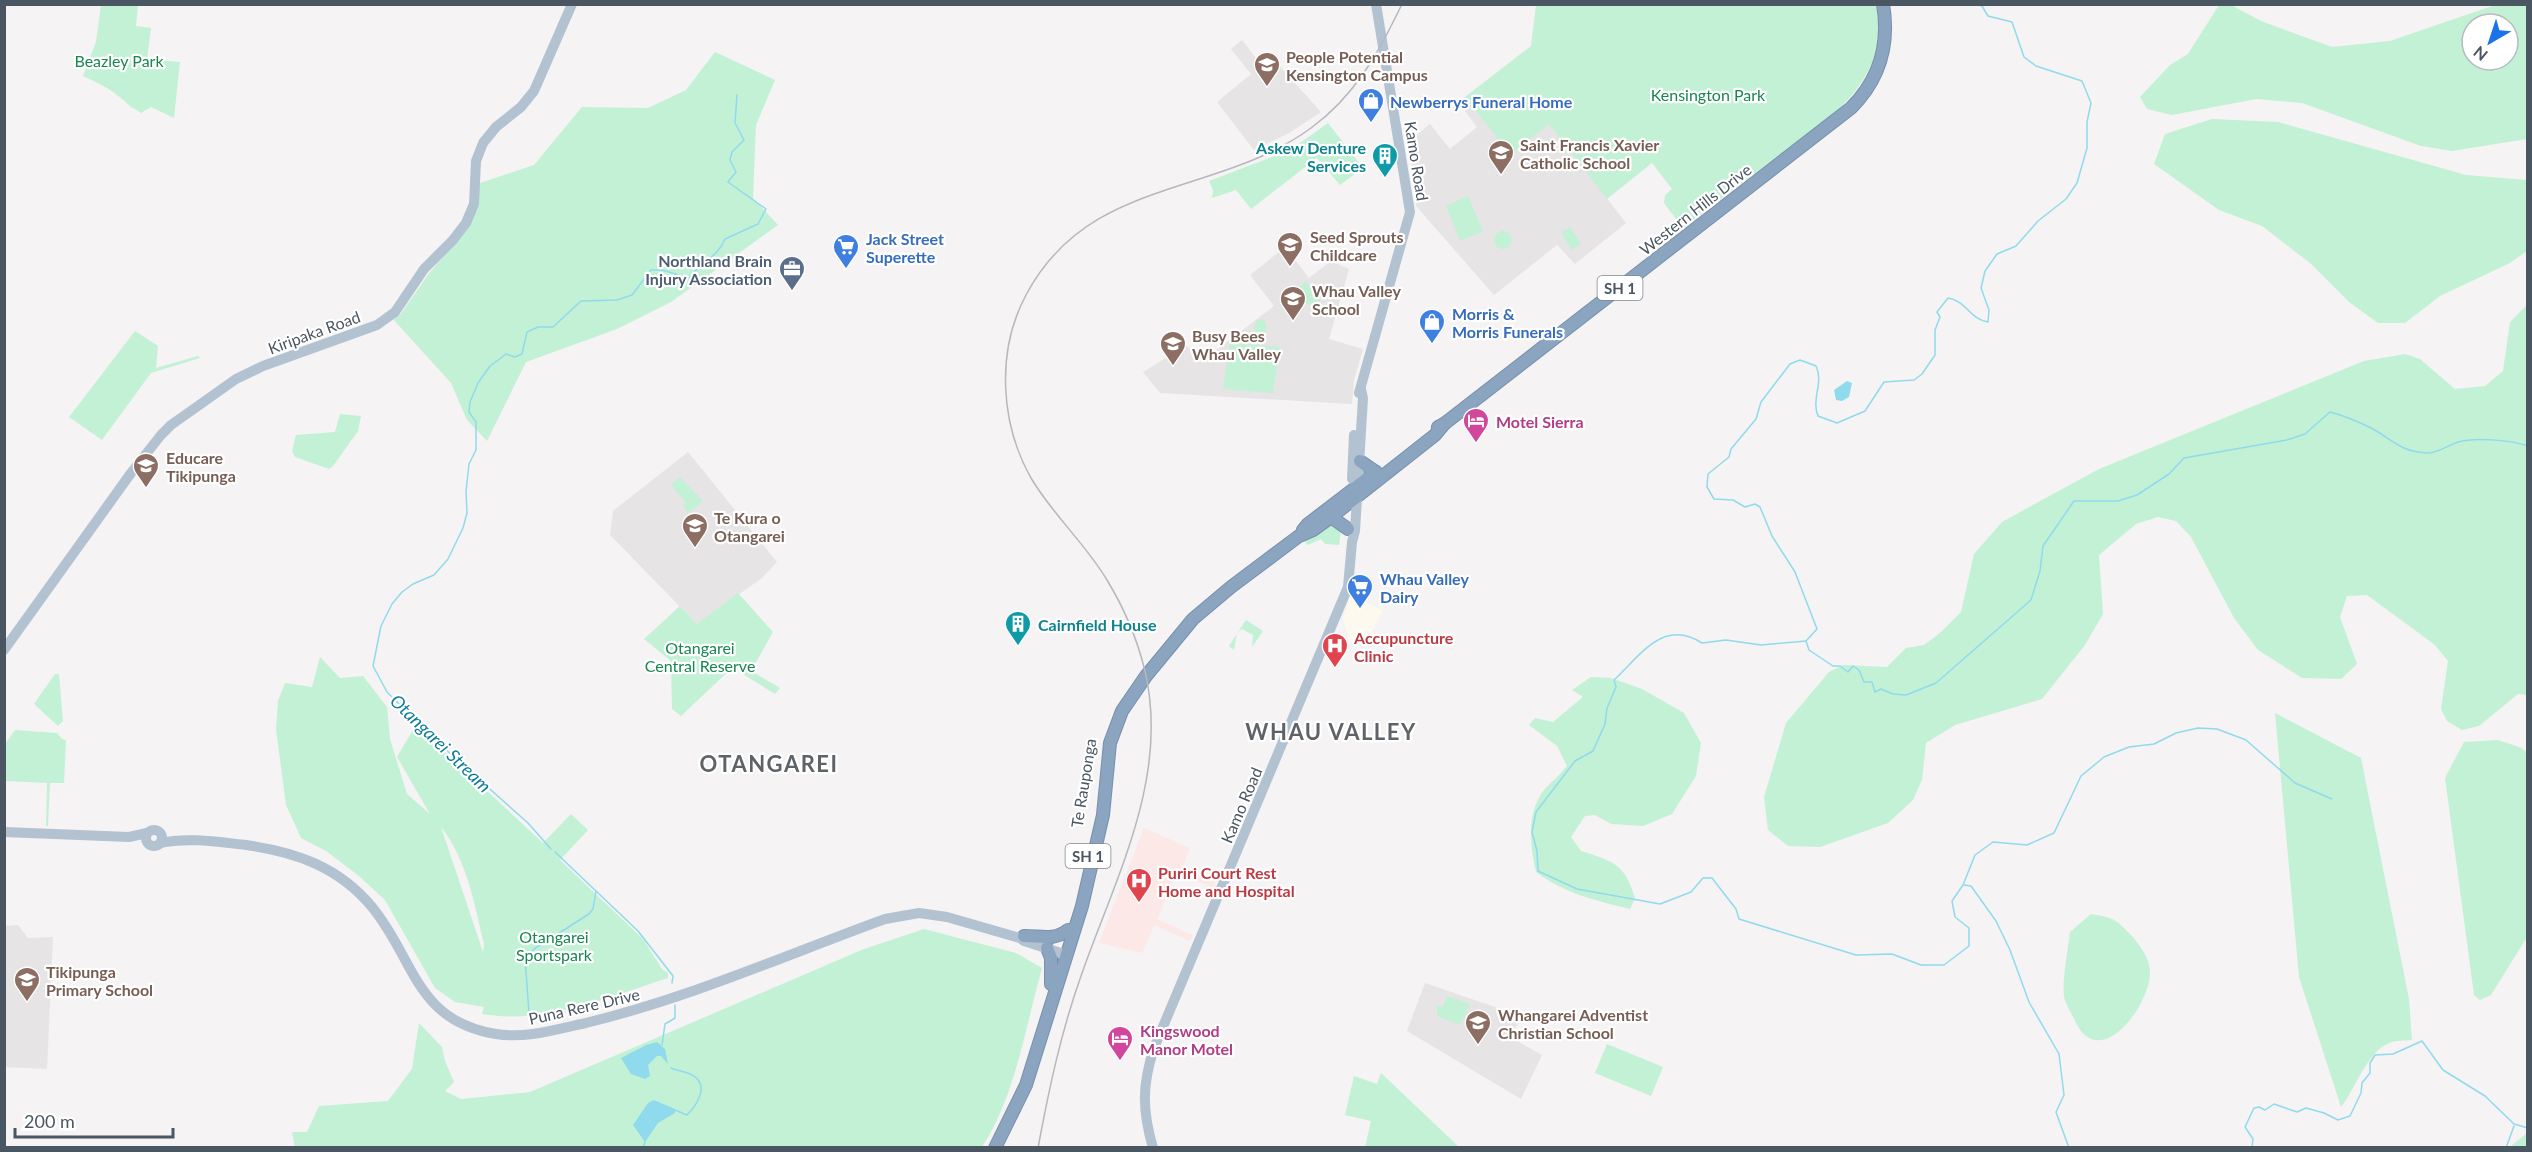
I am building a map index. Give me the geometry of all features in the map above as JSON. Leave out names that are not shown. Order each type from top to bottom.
[{"type":"highway","name":"Western Hills Drive","points":[[1299,536],[1308,524],[1354,494],[1376,472],[1430,430],[1444,424],[1851,108],[1870,85],[1881,63],[1886,39],[1883,4]]},
{"type":"highway","name":"Te Rauponga","points":[[1020,1095],[1022,1080],[1051,984],[1082,906],[1103,815],[1110,743],[1129,698],[1180,634],[1204,609],[1299,536],[1313,530],[1331,517],[1354,494],[1435,435],[1444,424]]},
{"type":"highway","points":[[1360,461],[1376,472]]},
{"type":"highway","points":[[1331,517],[1348,529]]},
{"type":"highway","name":"Te Rauponga","points":[[995,1148],[1006,1130],[1026,1085],[1065,951],[1068,930],[1087,859],[1110,725],[1125,696],[1170,641],[1180,634]]},
{"type":"highway","points":[[1022,937],[1052,937],[1062,935],[1068,930]]},
{"type":"highway","points":[[1047,948],[1051,958],[1051,984]]},
{"type":"main road","name":"Kiripaka Road","points":[[4,650],[131,473],[171,426],[236,379],[263,366],[377,325],[395,312],[424,269],[453,240],[466,223],[474,204],[476,161],[483,143],[496,127],[521,107],[534,91],[572,4]]},
{"type":"main road","name":"Kamo Road","points":[[1153,1148],[1144,1108],[1146,1079],[1154,1048],[1346,595],[1350,579],[1352,542],[1356,531],[1354,494],[1356,399],[1361,389],[1410,212],[1376,4]]},
{"type":"main road","name":"Kamo Road","points":[[1352,542],[1348,529],[1360,461],[1363,398],[1361,389]]},
{"type":"main road","name":"Puna Rere Drive","points":[[4,832],[147,838],[156,830],[161,839],[279,850],[310,860],[356,890],[377,913],[416,982],[431,1000],[462,1023],[498,1035],[537,1034],[645,1008],[900,916],[920,914],[947,917],[1065,951]]},
{"type":"main road","name":"Puna Rere Drive","points":[[1022,937],[1024,941],[1065,951]]},
{"type":"shaded area","name":"People Potential Kensington Campus","points":[[1242,40],[1262,66],[1272,58],[1321,112],[1289,133],[1254,150],[1217,102],[1251,74],[1231,49]]},
{"type":"shaded area","name":"Saint Francis Xavier Catholic School","points":[[1465,97],[1510,153],[1549,123],[1626,223],[1575,264],[1557,245],[1494,295],[1416,206],[1409,141],[1430,124],[1450,149],[1477,127],[1458,102]]},
{"type":"shaded area","name":"Whau Valley School","points":[[1285,247],[1309,278],[1331,261],[1349,269],[1329,339],[1363,349],[1354,380],[1352,404],[1160,393],[1143,372],[1186,345],[1201,362],[1274,306],[1250,275]]},
{"type":"shaded area","name":"Te Kura o Otangarei","points":[[688,452],[777,562],[762,578],[697,624],[610,535],[613,511]]},
{"type":"shaded area","points":[[1353,595],[1383,611],[1372,631],[1377,637],[1349,642],[1343,618],[1350,597]]},
{"type":"shaded area","name":"Puriri Court Rest Home and Hospital","points":[[1144,828],[1190,848],[1182,868],[1216,883],[1214,888],[1177,872],[1157,919],[1193,935],[1190,941],[1154,925],[1142,953],[1099,943]]},
{"type":"shaded area","name":"Tikipunga Primary School","points":[[18,925],[28,938],[53,937],[47,1069],[5,1067],[4,926]]},
{"type":"shaded area","name":"Whangarei Adventist Christian School","points":[[1425,983],[1524,1017],[1508,1036],[1542,1055],[1521,1099],[1407,1031]]},
{"type":"green space","name":"Beazley Park","points":[[101,5],[138,5],[136,26],[151,28],[147,59],[180,62],[174,118],[151,107],[141,113],[107,88],[83,76],[96,42]]},
{"type":"green space","name":"Kensington Park","points":[[1536,5],[1876,5],[1880,28],[1879,40],[1873,62],[1867,73],[1854,93],[1838,110],[1683,228],[1664,203],[1665,195],[1672,189],[1652,163],[1607,199],[1549,124],[1510,154],[1465,97],[1531,46]]},
{"type":"green space","points":[[2219,5],[2231,5],[2261,21],[2332,47],[2390,41],[2460,17],[2460,72],[2520,72],[2520,12],[2475,12],[2495,5],[2527,5],[2527,139],[2452,151],[2421,146],[2302,103],[2256,99],[2172,115],[2147,109],[2140,97],[2170,65],[2188,54]]},
{"type":"green space","points":[[715,52],[775,80],[756,125],[753,198],[778,225],[671,302],[617,329],[526,362],[487,441],[467,420],[451,383],[392,318],[400,315],[430,272],[459,238],[475,207],[480,183],[534,165],[582,107],[648,108],[686,90]]},
{"type":"green space","points":[[2212,119],[2278,122],[2466,175],[2527,180],[2527,251],[2510,263],[2440,296],[2405,323],[2378,323],[2349,302],[2310,263],[2262,226],[2219,210],[2154,164],[2165,134]]},
{"type":"green space","points":[[1328,123],[1363,168],[1340,185],[1317,158],[1251,209],[1236,190],[1212,198],[1213,190],[1209,181],[1280,154],[1296,146]]},
{"type":"green space","points":[[1468,196],[1483,231],[1460,241],[1446,206]]},
{"type":"green space","points":[[1570,227],[1581,243],[1572,250],[1561,233]]},
{"type":"green space","points":[[1503,231],[1509,234],[1512,240],[1509,246],[1503,249],[1497,246],[1494,240],[1497,234]]},
{"type":"green space","points":[[1306,281],[1320,300],[1312,306],[1303,302],[1304,298],[1301,294],[1297,296],[1294,292]]},
{"type":"green space","points":[[2527,305],[2527,695],[2518,694],[2479,726],[2462,730],[2447,721],[2441,709],[2448,661],[2435,645],[2367,595],[2347,596],[2340,617],[2357,664],[2341,679],[2302,678],[2258,650],[2234,618],[2191,537],[2176,521],[2158,517],[2136,524],[2099,555],[2103,614],[2085,645],[2042,699],[1955,725],[1926,743],[1922,780],[1913,800],[1888,823],[1820,847],[1788,846],[1768,830],[1764,797],[1786,723],[1829,672],[1843,665],[1887,667],[1906,648],[1924,645],[1940,633],[1961,612],[1974,554],[2002,522],[2099,469],[2364,361],[2405,354],[2420,359],[2455,389],[2485,386],[2503,371],[2510,322]]},
{"type":"green space","points":[[1263,319],[1266,326],[1265,335],[1263,340],[1256,340],[1253,333],[1257,320]]},
{"type":"green space","points":[[135,331],[158,346],[156,368],[198,356],[200,358],[151,373],[102,440],[69,417]]},
{"type":"green space","points":[[1230,343],[1280,347],[1273,393],[1223,389]]},
{"type":"green space","points":[[340,414],[361,416],[358,431],[333,466],[329,469],[295,457],[292,451],[296,435],[335,432]]},
{"type":"green space","points":[[680,477],[703,501],[689,513],[683,506],[686,503],[671,485]]},
{"type":"green space","points":[[1330,522],[1341,531],[1339,545],[1325,544],[1321,539],[1308,545],[1304,541]]},
{"type":"green space","name":"Otangarei Central Reserve","points":[[738,593],[773,632],[751,671],[780,688],[775,694],[743,674],[735,665],[681,716],[672,709],[671,661],[644,639],[680,606],[697,624]]},
{"type":"green space","points":[[1246,620],[1263,631],[1252,647],[1253,635],[1242,629],[1238,632]]},
{"type":"green space","points":[[1237,634],[1234,650],[1229,646]]},
{"type":"green space","name":"Otangarei Sportspark","points":[[320,657],[340,678],[363,676],[387,707],[390,739],[407,794],[430,814],[397,757],[416,725],[543,843],[571,814],[588,830],[560,860],[643,939],[662,969],[668,973],[668,978],[600,1001],[529,1016],[482,1014],[484,1007],[455,1002],[435,988],[385,900],[359,876],[326,851],[301,838],[286,805],[276,729],[278,701],[285,683],[312,687]],"holes":[[[441,827],[450,840],[473,898],[484,944],[483,952]]]},
{"type":"green space","points":[[55,674],[59,674],[63,721],[58,726],[34,704]]},
{"type":"green space","points":[[1591,677],[1611,678],[1642,689],[1684,713],[1701,743],[1696,776],[1672,814],[1643,826],[1611,824],[1595,815],[1585,816],[1571,837],[1581,851],[1610,861],[1622,871],[1635,898],[1630,909],[1557,886],[1536,872],[1534,862],[1531,830],[1534,809],[1544,790],[1567,766],[1557,746],[1529,725],[1535,718],[1553,722],[1583,697],[1572,690]]},
{"type":"green space","points":[[2275,713],[2361,758],[2409,999],[2412,1040],[2391,1042],[2374,1054],[2341,1107],[2299,977]]},
{"type":"green space","points":[[15,730],[57,733],[66,740],[64,783],[50,783],[48,826],[46,826],[47,783],[5,781],[5,744]]},
{"type":"green space","points":[[2498,740],[2522,748],[2527,753],[2527,937],[2491,995],[2480,1000],[2474,995],[2445,778],[2464,742]]},
{"type":"green space","points":[[2091,914],[2113,920],[2130,934],[2141,947],[2150,968],[2147,988],[2132,1017],[2109,1038],[2097,1040],[2085,1035],[2075,1021],[2064,996],[2064,973],[2070,932]]},
{"type":"green space","points":[[924,929],[1016,953],[1042,968],[1011,1083],[1003,1106],[982,1147],[295,1148],[292,1132],[307,1132],[319,1106],[388,1101],[412,1069],[419,1023],[442,1047],[454,1082],[445,1091],[461,1099],[530,1092],[864,949]]},
{"type":"green space","points":[[1447,996],[1470,1004],[1460,1025],[1437,1016],[1437,1005],[1443,1007]]},
{"type":"green space","points":[[1607,1044],[1663,1067],[1651,1096],[1595,1073]]},
{"type":"green space","points":[[1381,1073],[1459,1147],[1365,1147],[1371,1121],[1345,1115],[1354,1076],[1377,1084]]},
{"type":"green space","points":[[2527,1133],[2527,1147],[2513,1147],[2512,1145]]},
{"type":"water","points":[[1847,381],[1852,383],[1849,397],[1842,401],[1836,400],[1834,390]]},
{"type":"water","points":[[657,1042],[665,1049],[668,1064],[661,1056],[657,1056],[648,1065],[650,1076],[645,1079],[631,1074],[621,1058]]},
{"type":"water","points":[[654,1100],[675,1109],[675,1113],[658,1123],[645,1142],[633,1125],[648,1103]]},
{"type":"waterway","points":[[1974,4],[1982,6],[1988,16],[2012,22],[2024,57],[2036,66],[2082,81],[2091,103],[2087,122],[2087,148],[2077,183],[2066,199],[2038,221],[2016,246],[1997,254],[1985,271],[1981,288],[1989,310],[1988,322],[1976,317],[1960,303],[1948,298],[1937,312],[1940,317],[1935,330],[1935,355],[1922,374],[1914,380],[1884,382],[1865,411],[1837,423],[1818,416],[1816,403],[1819,378],[1816,366],[1800,360],[1790,364],[1761,402],[1756,419],[1731,449],[1729,457],[1708,474],[1707,487],[1714,499],[1733,500],[1745,507],[1755,504],[1760,507],[1772,536],[1795,572],[1817,629],[1806,641],[1761,645],[1726,640],[1702,643],[1688,636],[1676,635],[1664,637],[1643,651],[1614,680],[1616,687],[1607,708],[1605,724],[1593,751],[1575,761],[1536,812],[1532,832],[1537,851],[1538,871],[1577,889],[1660,904],[1691,892],[1703,878],[1712,878],[1736,909],[1739,919],[1856,955],[1892,954],[1921,965],[1944,965],[1969,946],[1969,928],[1955,917],[1952,901],[1963,885],[1975,855],[1993,842],[2027,845],[2054,833],[2081,776],[2104,757],[2129,747],[2154,744],[2176,733],[2198,728],[2217,729],[2246,740],[2295,783],[2332,799]]},
{"type":"waterway","name":"Otangarei Stream","points":[[551,849],[528,823],[435,740],[387,692],[373,666],[381,626],[392,604],[402,592],[413,584],[434,575],[448,559],[463,528],[467,513],[466,491],[469,464],[476,450],[476,422],[469,412],[470,402],[478,383],[490,366],[506,354],[515,357],[522,354],[527,332],[538,327],[553,327],[581,301],[617,300],[632,295],[651,270],[662,270],[689,278],[718,251],[725,239],[758,224],[766,209],[728,182],[736,172],[730,160],[732,152],[744,140],[735,123],[737,95]]},
{"type":"waterway","points":[[1806,641],[1809,650],[1833,666],[1840,666],[1848,672],[1853,666],[1859,670],[1864,682],[1872,682],[1875,692],[1881,689],[1893,694],[1906,695],[1936,683],[2031,600],[2040,571],[2043,546],[2074,501],[2118,501],[2137,495],[2169,474],[2184,458],[2287,440],[2305,434],[2330,412],[2373,429],[2411,451],[2432,453],[2458,442],[2483,439],[2528,446]]},
{"type":"waterway","name":"Otangarei Stream","points":[[555,852],[638,931],[673,976],[672,983]]},
{"type":"waterway","points":[[1964,885],[1971,886],[1996,921],[2010,950],[2029,1002],[2059,1054],[2064,1095],[2056,1112],[2069,1148]]},
{"type":"waterway","points":[[529,1013],[525,958],[534,949],[589,914],[593,909],[596,891]]},
{"type":"waterway","name":"Otangarei Stream","points":[[662,1045],[665,1024],[675,1018],[675,1005]]},
{"type":"waterway","points":[[2252,1148],[2253,1139],[2245,1127],[2254,1108],[2259,1107],[2265,1110],[2274,1104],[2297,1112],[2306,1108],[2338,1120],[2350,1116],[2361,1093],[2362,1083],[2370,1073],[2370,1063],[2375,1055],[2393,1054],[2422,1041],[2443,1070],[2485,1096],[2514,1124],[2528,1128]]},
{"type":"waterway","name":"Otangarei Stream","points":[[671,1068],[696,1078],[701,1088],[695,1105],[687,1115],[675,1110]]},
{"type":"waterway","points":[[2506,1148],[2514,1126]]},
{"type":"waterway","name":"Otangarei Stream","points":[[643,1148],[645,1142]]},
{"type":"railway","points":[[1038,1148],[1067,1018],[1123,865],[1145,789],[1150,750],[1151,711],[1142,659],[1119,601],[1098,566],[1039,491],[1021,457],[1013,434],[1008,411],[1006,363],[1016,317],[1026,295],[1052,257],[1084,229],[1119,208],[1156,193],[1235,167],[1274,150],[1311,128],[1341,102],[1353,87],[1375,56],[1402,4]]},
{"type":"place","name":"People Potential Kensington Campus","points":[[1267,88]]},
{"type":"place","name":"Newberrys Funeral Home","points":[[1371,124]]},
{"type":"place","name":"Saint Francis Xavier Catholic School","points":[[1501,176]]},
{"type":"place","name":"Askew Denture Services","points":[[1385,179]]},
{"type":"place","name":"Seed Sprouts Childcare","points":[[1290,268]]},
{"type":"place","name":"Jack Street Superette","points":[[846,270]]},
{"type":"place","name":"Northland Brain Injury Association","points":[[792,292]]},
{"type":"place","name":"Whau Valley School","points":[[1293,322]]},
{"type":"place","name":"Morris & Morris Funerals","points":[[1432,345]]},
{"type":"place","name":"Busy Bees Whau Valley","points":[[1173,367]]},
{"type":"place","name":"Motel Sierra","points":[[1476,444]]},
{"type":"place","name":"Educare Tikipunga","points":[[146,489]]},
{"type":"place","name":"Te Kura o Otangarei","points":[[695,549]]},
{"type":"place","name":"Whau Valley Dairy","points":[[1360,610]]},
{"type":"place","name":"Cairnfield House","points":[[1018,647]]},
{"type":"place","name":"Accupuncture Clinic","points":[[1335,669]]},
{"type":"place","name":"Puriri Court Rest Home and Hospital","points":[[1139,904]]},
{"type":"place","name":"Tikipunga Primary School","points":[[27,1003]]},
{"type":"place","name":"Whangarei Adventist Christian School","points":[[1478,1046]]},
{"type":"place","name":"Kingswood Manor Motel","points":[[1120,1062]]},
{"type":"district","name":"WHAU VALLEY","points":[[1331,731]]},
{"type":"district","name":"OTANGAREI","points":[[769,763]]}]
